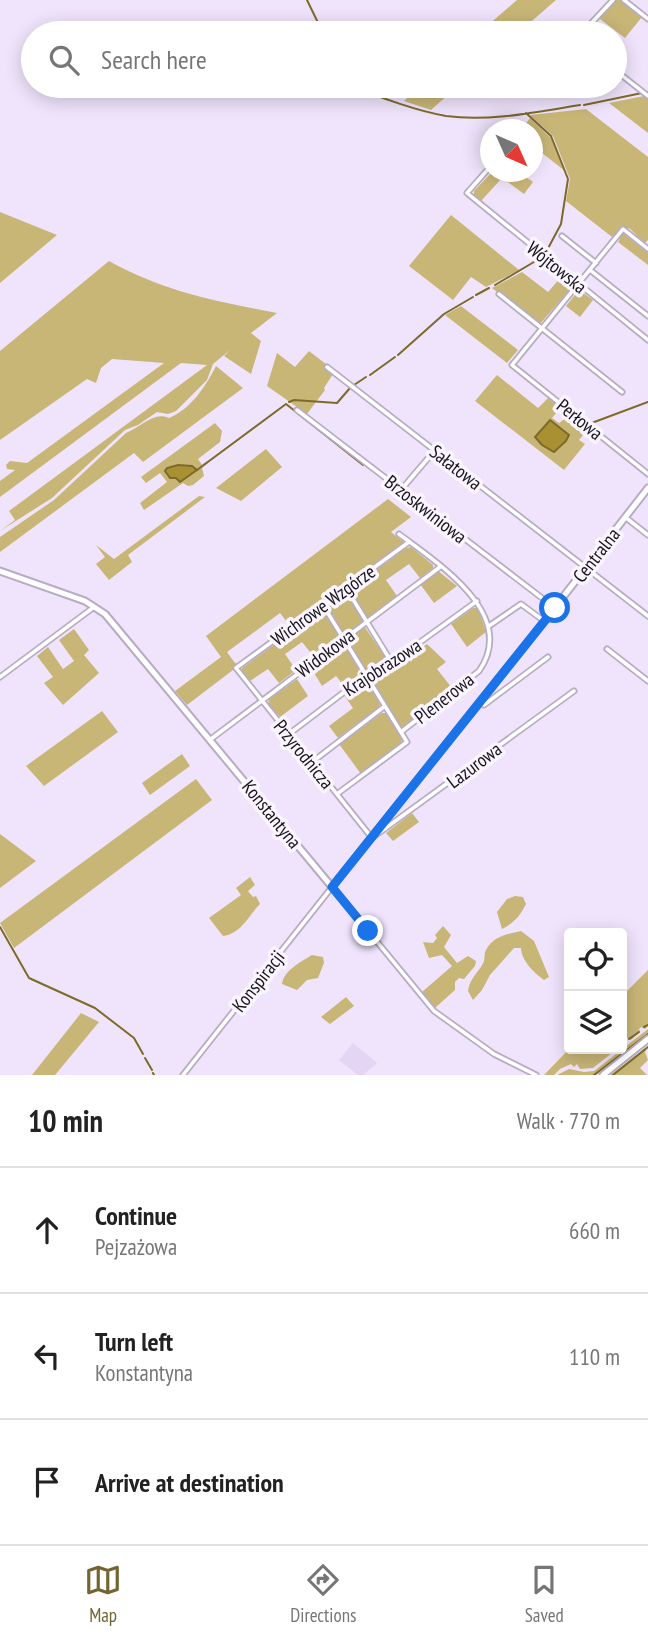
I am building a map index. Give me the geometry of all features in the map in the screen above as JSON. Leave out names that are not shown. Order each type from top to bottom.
[{"type":"street","points":[[593,21],[613,0]]},
{"type":"street","points":[[624,0],[648,19]]},
{"type":"street","points":[[627,79],[648,96]]},
{"type":"street","name":"Wójtowska","points":[[480,179],[467,193],[648,340]]},
{"type":"street","points":[[542,328],[623,229],[648,249]]},
{"type":"street","points":[[562,236],[596,263]]},
{"type":"street","points":[[590,270],[648,316]]},
{"type":"street","points":[[499,294],[622,392]]},
{"type":"street","name":"Perłowa","points":[[542,328],[512,365],[648,474]]},
{"type":"street","name":"Sałatowa","points":[[327,366],[648,616]]},
{"type":"street","name":"Brzoskwiniowa","points":[[297,410],[555,608]]},
{"type":"street","points":[[401,490],[435,450]]},
{"type":"street","name":"Centralna","points":[[332,887],[648,488]]},
{"type":"street","points":[[625,517],[648,535]]},
{"type":"street","points":[[399,534],[477,601],[489,626],[521,604],[544,621]]},
{"type":"street","name":"Wichrowe Wzgórze","points":[[236,668],[409,542]]},
{"type":"street","name":"Widokowa","points":[[211,739],[440,567]]},
{"type":"street","name":"Konstantyna","points":[[0,571],[96,606],[105,614],[434,1011],[495,1054],[536,1075]]},
{"type":"street","points":[[346,588],[389,658]]},
{"type":"street","name":"Krajobrazowa","points":[[289,734],[389,658],[394,661],[477,601]]},
{"type":"street","points":[[323,605],[407,743],[337,794]]},
{"type":"street","points":[[0,677],[96,606]]},
{"type":"street","name":"Plenerowa","points":[[401,732],[479,670],[485,660],[489,643],[489,626]]},
{"type":"street","points":[[607,649],[648,681]]},
{"type":"street","points":[[480,703],[484,705],[548,657]]},
{"type":"street","name":"Przyrodnicza","points":[[236,668],[372,838]]},
{"type":"street","name":"Lazurowa","points":[[372,838],[574,691]]},
{"type":"street","points":[[312,763],[384,706]]},
{"type":"street","name":"Konspiracji","points":[[183,1075],[332,887]]},
{"type":"street","points":[[601,1075],[648,1038]]},
{"type":"shaded area","points":[[517,0],[556,0],[532,21],[493,21]]},
{"type":"shaded area","points":[[615,0],[621,0],[642,17],[627,36],[627,21],[600,19]]},
{"type":"shaded area","points":[[644,96],[648,99],[648,133],[609,103]]},
{"type":"shaded area","points":[[407,98],[444,98],[431,110],[404,101]]},
{"type":"shaded area","points":[[586,109],[648,157],[648,240],[645,243],[629,228],[624,234],[648,253],[648,265],[618,242],[620,239],[614,235],[612,237],[566,201],[570,179],[553,136],[543,127],[543,119],[534,119],[530,115]]},
{"type":"shaded area","points":[[543,130],[551,138],[565,171],[543,154]]},
{"type":"shaded area","points":[[483,182],[498,182],[481,201],[474,195],[474,191]]},
{"type":"shaded area","points":[[508,182],[533,182],[524,194]]},
{"type":"shaded area","points":[[0,212],[57,235],[0,283]]},
{"type":"shaded area","points":[[451,215],[519,270],[486,287],[471,277],[453,300],[409,266]]},
{"type":"shaded area","points":[[109,261],[170,288],[277,313],[251,333],[261,341],[251,374],[224,356],[230,350],[213,364],[207,380],[176,411],[168,414],[157,412],[125,430],[52,498],[0,531],[15,520],[9,511],[207,365],[181,363],[0,497],[0,481],[15,470],[7,469],[6,465],[10,461],[27,463],[164,363],[112,359],[101,368],[96,383],[87,379],[0,440],[0,351]]},
{"type":"shaded area","points":[[522,272],[548,292],[562,276],[570,283],[571,288],[539,325],[492,288]]},
{"type":"shaded area","points":[[577,292],[582,292],[593,300],[580,317],[566,306]]},
{"type":"shaded area","points":[[461,306],[518,350],[507,363],[445,315]]},
{"type":"shaded area","points":[[309,351],[335,371],[307,414],[267,386],[277,353],[295,367]]},
{"type":"shaded area","points":[[216,366],[243,388],[143,462],[134,453],[0,552],[0,537],[54,500],[126,433],[153,418],[169,418],[191,403],[203,389]]},
{"type":"shaded area","points":[[497,375],[538,408],[549,397],[562,406],[552,418],[559,423],[569,416],[564,416],[565,408],[588,429],[579,440],[585,444],[564,470],[475,401]]},
{"type":"shaded area","points":[[550,420],[569,435],[554,452],[535,437]]},
{"type":"shaded area","points":[[215,423],[222,431],[220,442],[198,459],[202,465],[207,461],[208,463],[202,468],[204,476],[193,485],[183,483],[144,510],[140,503],[167,482],[160,473],[146,483],[141,477]]},
{"type":"shaded area","points":[[266,449],[282,467],[241,501],[216,488]]},
{"type":"shaded area","points":[[178,465],[192,466],[197,470],[180,482],[176,478],[170,478],[165,471]]},
{"type":"shaded area","points":[[199,496],[205,497],[128,555],[132,562],[109,580],[96,564],[105,557],[96,545],[114,559]]},
{"type":"shaded area","points":[[388,499],[411,517],[391,532],[405,543],[290,626],[280,613],[227,652],[235,663],[239,664],[187,705],[175,691],[221,657],[206,636]]},
{"type":"shaded area","points":[[411,547],[433,565],[433,568],[420,578],[409,564],[386,580],[397,596],[314,657],[302,642],[285,654],[296,670],[279,683],[268,669],[250,681],[242,671],[242,668]]},
{"type":"shaded area","points":[[438,571],[457,586],[434,603],[420,584]]},
{"type":"shaded area","points":[[473,608],[478,608],[486,632],[467,647],[451,624]]},
{"type":"shaded area","points":[[364,626],[386,658],[367,672],[346,639]]},
{"type":"shaded area","points":[[74,629],[89,650],[84,655],[99,673],[63,705],[44,683],[53,677],[37,656],[48,647],[63,669],[74,661],[59,640]]},
{"type":"shaded area","points":[[427,644],[446,662],[437,669],[452,688],[402,728],[370,676],[387,663],[396,665]]},
{"type":"shaded area","points":[[342,645],[361,673],[360,677],[345,687],[336,676],[322,686],[311,668]]},
{"type":"shaded area","points":[[297,679],[308,696],[280,717],[268,704],[269,699]]},
{"type":"shaded area","points":[[362,681],[367,683],[380,704],[379,707],[338,738],[329,726],[353,708],[344,695]]},
{"type":"shaded area","points":[[102,711],[118,732],[44,786],[26,766]]},
{"type":"shaded area","points":[[382,713],[386,713],[402,739],[401,744],[361,774],[339,744]]},
{"type":"shaded area","points":[[182,754],[190,766],[150,795],[142,783]]},
{"type":"shaded area","points":[[196,779],[212,800],[14,948],[0,923]]},
{"type":"shaded area","points":[[412,813],[419,822],[393,841],[386,833]]},
{"type":"shaded area","points":[[0,834],[36,861],[0,888]]},
{"type":"shaded area","points":[[250,877],[255,885],[248,891],[253,897],[256,896],[260,904],[240,928],[223,936],[209,918],[241,895],[236,888]]},
{"type":"shaded area","points":[[523,897],[526,904],[516,919],[502,929],[497,912],[507,899]]},
{"type":"shaded area","points":[[443,926],[451,935],[444,947],[457,963],[468,956],[476,961],[464,979],[459,978],[455,982],[455,990],[435,1008],[422,992],[452,966],[442,955],[429,958],[423,942],[433,943],[437,938],[435,935]]},
{"type":"shaded area","points":[[521,931],[534,941],[549,977],[544,980],[540,977],[526,962],[521,948],[514,948],[490,975],[473,1000],[468,991],[469,986],[484,961],[489,945],[501,936]]},
{"type":"shaded area","points":[[312,955],[323,957],[324,963],[318,978],[307,980],[297,990],[282,984],[289,971]]},
{"type":"shaded area","points":[[648,970],[648,1026],[645,1029],[641,1027],[640,1032],[631,1040],[627,1038],[627,991]]},
{"type":"shaded area","points":[[346,997],[354,1006],[330,1024],[321,1017]]},
{"type":"shaded area","points":[[81,1013],[99,1022],[55,1075],[32,1075]]},
{"type":"shaded area","points":[[648,1029],[648,1035],[627,1051],[627,1045]]},
{"type":"shaded area","points":[[353,1043],[377,1063],[363,1075],[358,1075],[339,1060]]},
{"type":"shaded area","points":[[648,1046],[645,1052],[648,1060],[640,1068],[647,1075],[610,1075]]},
{"type":"shaded area","points":[[564,1054],[611,1054],[593,1068],[580,1069],[577,1064],[574,1067],[571,1064],[554,1075],[544,1075]]},
{"type":"shaded area","points":[[616,1054],[623,1054],[596,1075],[557,1075],[569,1069],[594,1071]]},
{"type":"waterway","points":[[307,0],[317,21]]},
{"type":"waterway","points":[[627,96],[642,93]]},
{"type":"waterway","points":[[384,98],[462,118],[513,115],[580,105]]},
{"type":"waterway","points":[[584,105],[618,98]]},
{"type":"waterway","points":[[526,113],[551,136],[568,179],[561,224],[545,254]]},
{"type":"waterway","points":[[495,285],[539,259]]},
{"type":"waterway","points":[[476,295],[489,288]]},
{"type":"waterway","points":[[398,355],[444,314],[473,297]]},
{"type":"waterway","points":[[370,375],[395,357]]},
{"type":"waterway","points":[[354,385],[366,377]]},
{"type":"waterway","points":[[289,402],[294,400],[337,403],[350,388]]},
{"type":"waterway","points":[[589,424],[648,402]]},
{"type":"waterway","points":[[197,470],[286,404],[363,465]]},
{"type":"waterway","points":[[0,927],[29,978],[95,1008],[134,1038],[143,1054]]},
{"type":"waterway","points":[[644,1027],[648,1025]]},
{"type":"waterway","points":[[629,1039],[639,1032]]},
{"type":"waterway","points":[[594,1075],[648,1034]]},
{"type":"waterway","points":[[613,1075],[648,1047]]},
{"type":"waterway","points":[[145,1058],[152,1070]]},
{"type":"route","points":[[368,931],[332,887],[555,608]]}]
